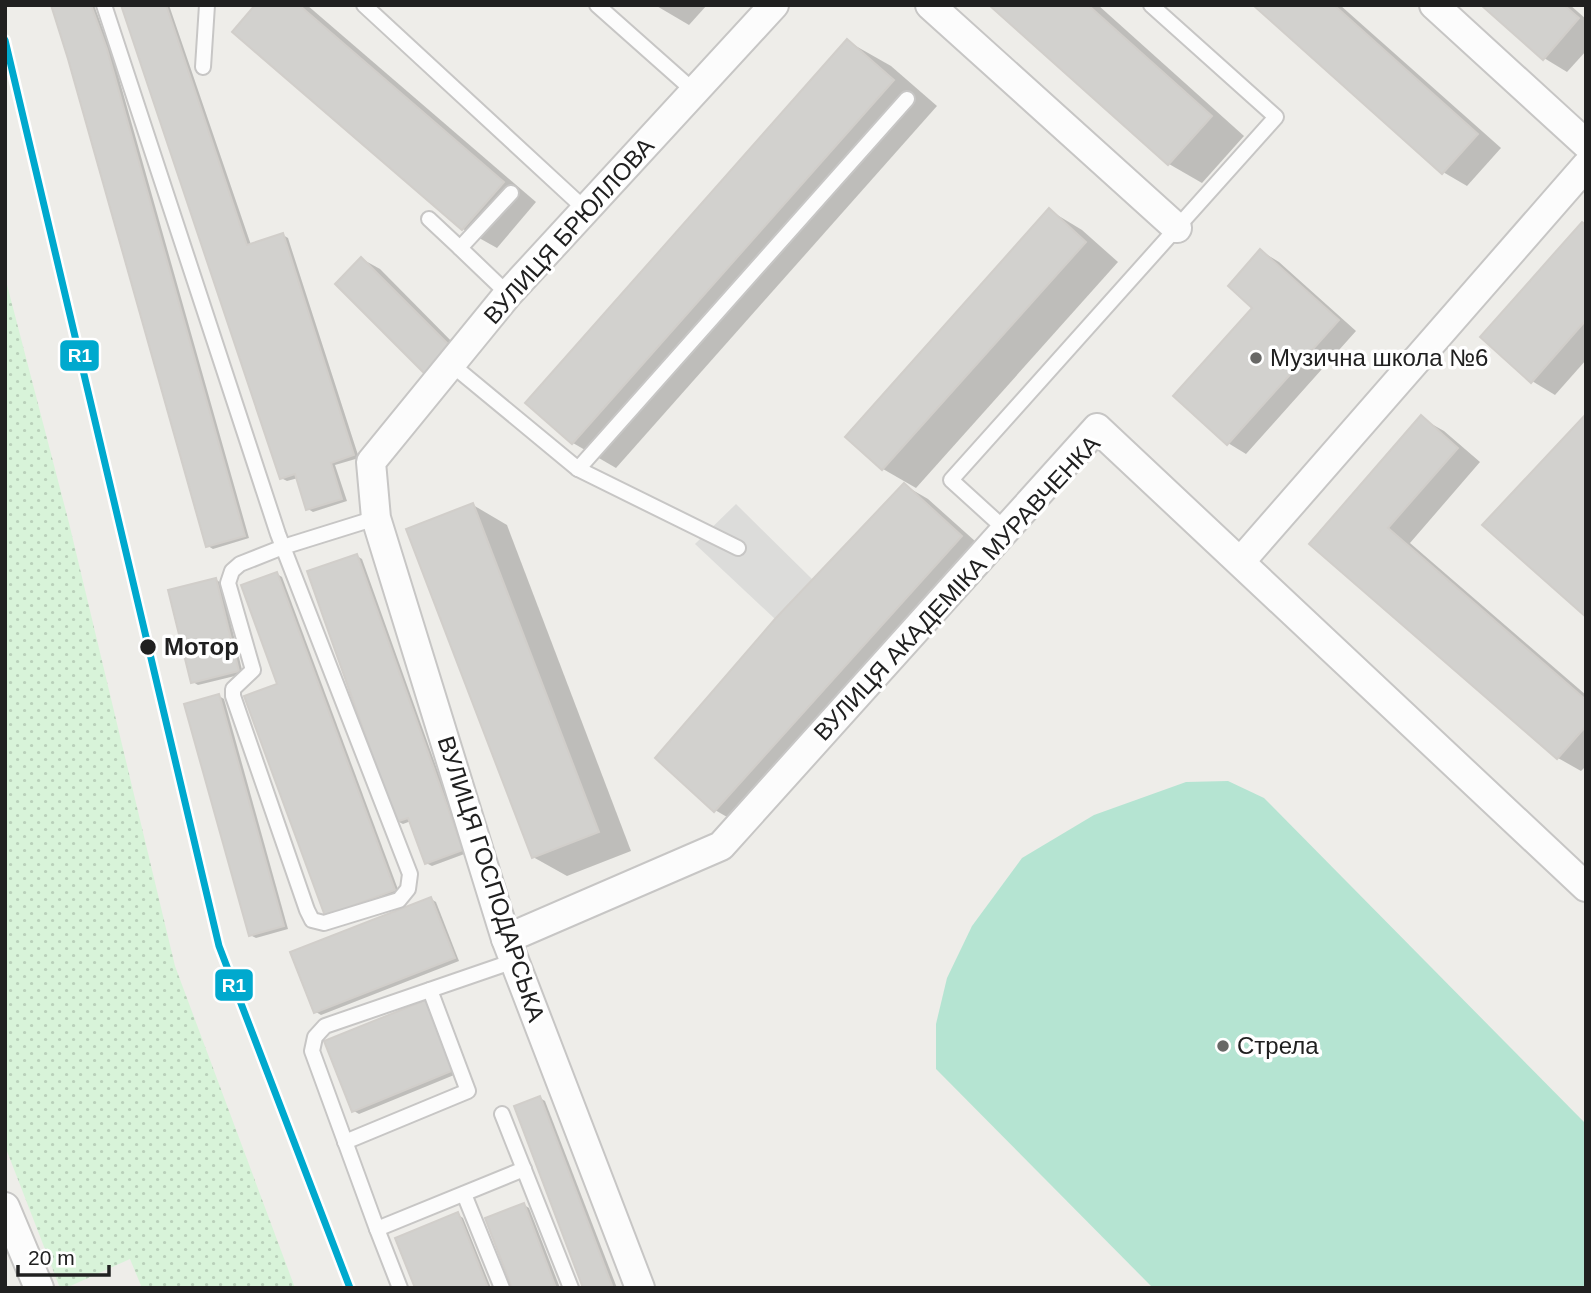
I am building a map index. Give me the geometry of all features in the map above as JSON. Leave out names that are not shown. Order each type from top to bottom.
[{"type":"street","name":"ВУЛИЦЯ БРЮЛЛОВА","points":[[370,462],[508,294],[774,5]]},
{"type":"street","points":[[930,5],[1177,228]]},
{"type":"street","points":[[1434,5],[1586,144]]},
{"type":"street","points":[[1241,561],[1586,166]]},
{"type":"street","name":"ВУЛИЦЯ АКАДЕМІКА МУРАВЧЕНКА","points":[[510,950],[721,846],[1097,428],[1584,882]]},
{"type":"street","name":"ВУЛИЦЯ ГОСПОДАРСЬКА","points":[[370,462],[376,518],[510,950],[640,1288]]},
{"type":"street","points":[[5,1207],[39,1288]]},
{"type":"lane","points":[[104,5],[283,547],[410,874],[408,890],[399,900],[324,923],[312,920],[307,910],[233,696],[233,690],[253,670],[228,583],[232,571],[240,564],[283,547],[376,518]]},
{"type":"lane","points":[[204,66],[207,5]]},
{"type":"lane","points":[[364,5],[586,210]]},
{"type":"lane","points":[[597,5],[695,92]]},
{"type":"lane","points":[[1006,530],[951,480],[1276,117],[1151,5]]},
{"type":"lane","points":[[578,469],[906,99]]},
{"type":"lane","points":[[460,248],[510,193]]},
{"type":"lane","points":[[429,219],[508,294]]},
{"type":"lane","points":[[451,364],[578,469],[738,548]]},
{"type":"lane","points":[[400,1288],[312,1051],[315,1037],[326,1026],[430,990],[510,950]]},
{"type":"lane","points":[[345,1142],[468,1091],[430,990]]},
{"type":"lane","points":[[502,1114],[571,1288]]},
{"type":"lane","points":[[377,1229],[524,1169]]},
{"type":"lane","points":[[464,1194],[502,1288]]},
{"type":"shaded area","points":[[736,504],[812,579],[775,619],[695,544]]},
{"type":"green space","points":[[5,277],[69,523],[175,966],[295,1288],[142,1288],[130,1259],[66,1288],[60,1288],[5,1146]]},
{"type":"green space","name":"Стрела","points":[[1228,781],[1264,798],[1586,1124],[1586,1288],[1153,1288],[936,1069],[936,1024],[947,978],[972,926],[1022,858],[1094,815],[1186,782]]},
{"type":"building","points":[[51,5],[91,5],[107,49],[245,536],[206,547]]},
{"type":"building","points":[[121,5],[166,5],[247,245],[283,233],[354,455],[331,463],[342,499],[306,510],[295,474],[280,479]]},
{"type":"building","points":[[255,5],[299,5],[504,182],[462,230],[232,32]]},
{"type":"building","points":[[989,5],[1088,5],[1212,116],[1168,165]]},
{"type":"building","points":[[1253,5],[1334,5],[1478,134],[1442,174]]},
{"type":"building","points":[[1481,5],[1564,5],[1579,18],[1543,60]]},
{"type":"building","points":[[847,39],[894,80],[572,444],[525,403]]},
{"type":"building","points":[[1049,208],[1086,242],[882,470],[845,437]]},
{"type":"building","points":[[1582,222],[1586,225],[1586,320],[1531,383],[1480,337]]},
{"type":"building","name":"Музична школа №6","points":[[1260,249],[1339,320],[1227,445],[1173,396],[1252,308],[1228,286]]},
{"type":"building","points":[[361,257],[452,348],[425,374],[335,284]]},
{"type":"building","points":[[1586,414],[1586,617],[1482,525]]},
{"type":"building","points":[[1421,415],[1458,448],[1388,528],[1586,700],[1586,726],[1557,759],[1309,544]]},
{"type":"building","points":[[904,483],[962,536],[714,812],[655,758],[775,619]]},
{"type":"building","points":[[473,503],[599,832],[532,858],[406,529]]},
{"type":"building","points":[[357,554],[463,850],[425,864],[408,818],[396,822],[307,571]]},
{"type":"building","points":[[277,572],[395,890],[325,916],[244,696],[277,684],[241,585]]},
{"type":"building","points":[[216,578],[239,671],[191,683],[168,590]]},
{"type":"building","points":[[219,694],[284,926],[249,936],[184,704]]},
{"type":"building","points":[[431,897],[455,958],[314,1013],[290,952]]},
{"type":"building","points":[[426,1000],[454,1070],[352,1112],[324,1041]]},
{"type":"building","points":[[540,1096],[613,1288],[583,1288],[514,1106]]},
{"type":"building","points":[[524,1203],[556,1288],[512,1288],[485,1218]]},
{"type":"building","points":[[458,1212],[488,1288],[415,1288],[395,1238]]},
{"type":"transit line","name":"R1","points":[[5,40],[219,946],[350,1288]]},
{"type":"place","name":"Музична школа №6","points":[[1256,358]]},
{"type":"place","name":"Мотор","points":[[148,647]]},
{"type":"place","name":"Стрела","points":[[1223,1046]]}]
